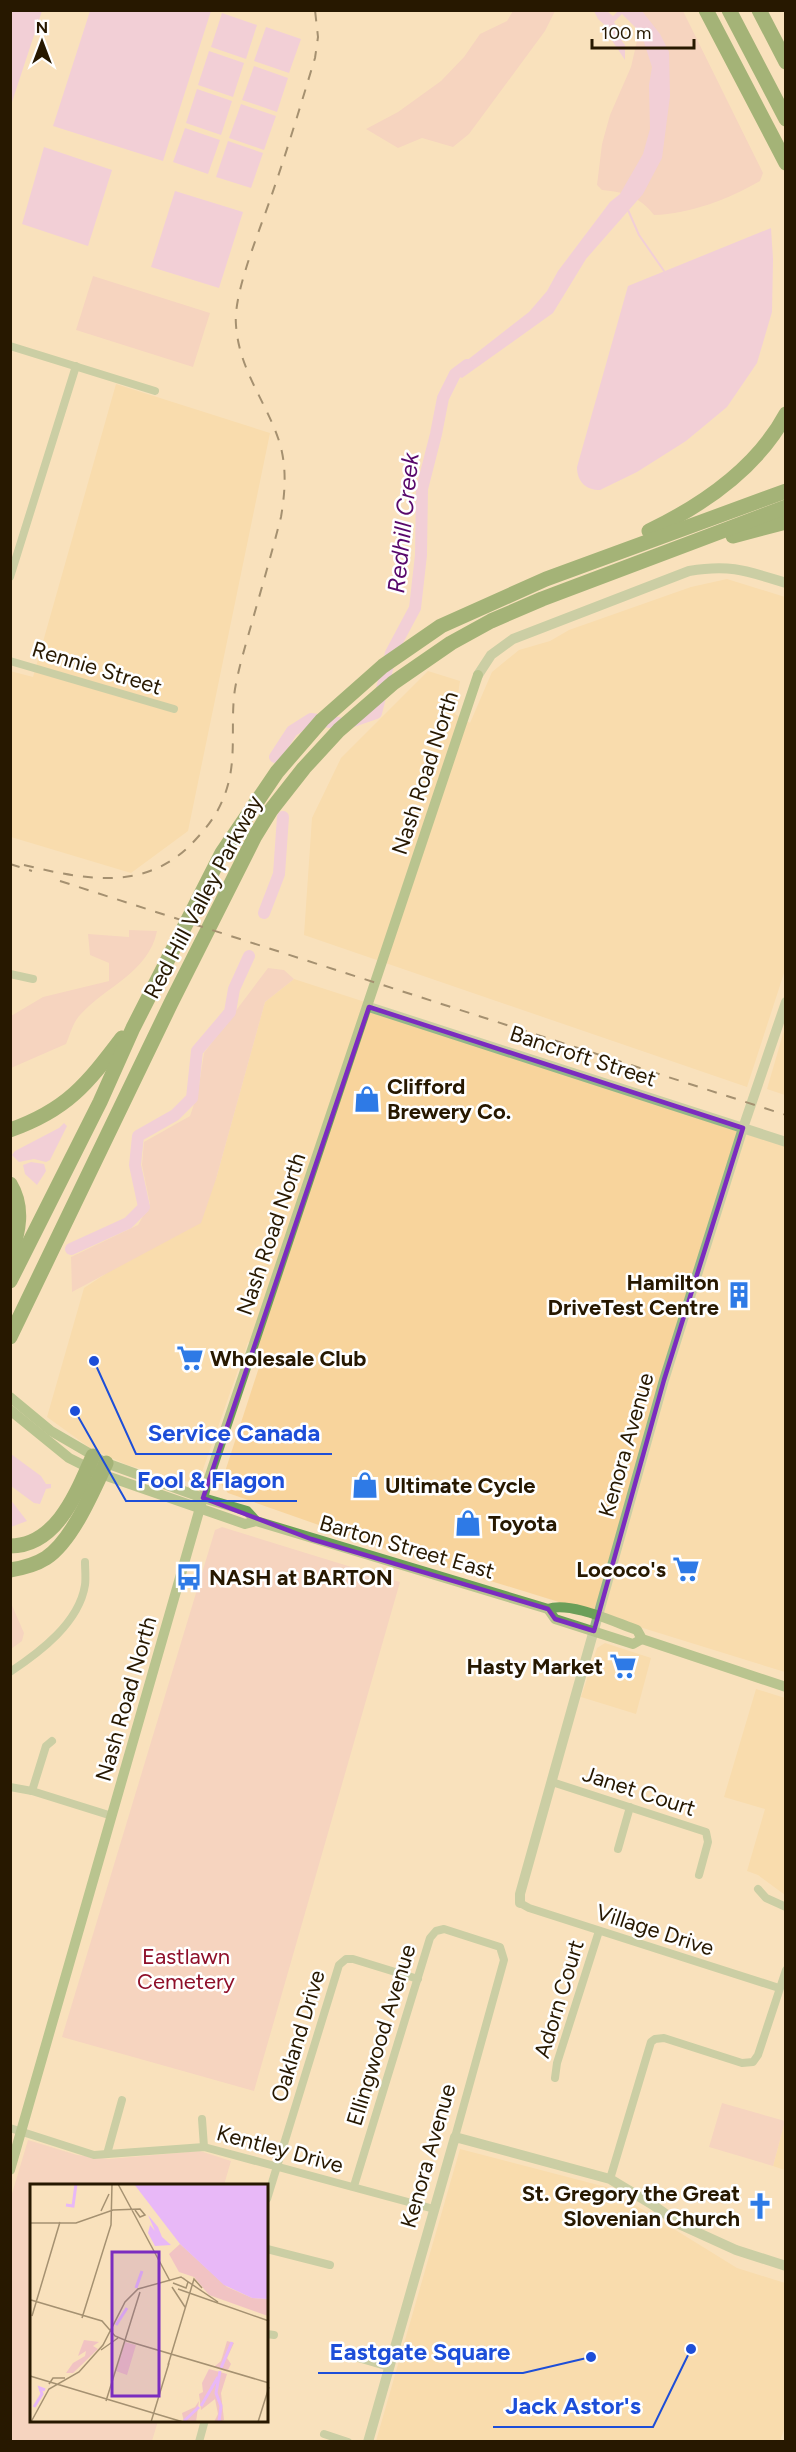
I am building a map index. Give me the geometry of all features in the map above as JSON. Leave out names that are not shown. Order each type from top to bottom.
[{"type":"highway","points":[[706,10],[786,163]]},
{"type":"highway","points":[[729,10],[786,119]]},
{"type":"highway","points":[[759,10],[786,62]]},
{"type":"highway","points":[[605,556],[618,546],[697,505],[723,486],[746,466],[770,439],[786,414]]},
{"type":"highway","points":[[605,556],[786,490]]},
{"type":"highway","points":[[698,541],[786,507]]},
{"type":"highway","points":[[698,541],[730,537],[786,522]]},
{"type":"highway","name":"Red Hill Valley Parkway","points":[[10,1337],[171,1003],[255,836],[271,810],[304,768],[339,730],[393,682],[451,643],[491,621],[542,599],[698,541]]},
{"type":"highway","name":"Red Hill Valley Parkway","points":[[10,1281],[100,1102],[133,1028],[222,853],[277,772],[322,720],[383,666],[441,626],[502,597],[605,556]]},
{"type":"highway","points":[[10,1130],[43,1116],[74,1096],[103,1064],[124,1035],[133,1028]]},
{"type":"highway","points":[[10,1184],[17,1197],[20,1212],[18,1233],[10,1256]]},
{"type":"highway","points":[[10,1546],[34,1541],[51,1529],[97,1465]]},
{"type":"highway","points":[[10,1570],[37,1563],[56,1550],[76,1521],[97,1465]]},
{"type":"main road","name":"Nash Road North","points":[[10,2170],[203,1498],[369,1007],[478,675]]},
{"type":"main road","name":"Barton Street East","points":[[12,1405],[61,1452],[247,1511],[256,1521],[548,1609],[559,1605],[599,1617],[637,1630],[642,1639],[786,1687]]},
{"type":"main road","name":"Barton Street East","points":[[97,1465],[200,1510],[245,1524],[256,1521]]},
{"type":"main road","name":"Barton Street East","points":[[548,1609],[555,1619],[633,1644],[642,1639]]},
{"type":"street","points":[[10,346],[155,391]]},
{"type":"street","points":[[10,577],[76,366]]},
{"type":"street","name":"Nash Road North","points":[[478,675],[491,656],[513,639],[689,571],[714,567],[737,568],[786,583]]},
{"type":"street","name":"Rennie Street","points":[[10,661],[174,709]]},
{"type":"street","points":[[10,974],[33,979]]},
{"type":"street","name":"Kenora Avenue","points":[[520,1903],[520,1894],[664,1380],[743,1128],[786,1002]]},
{"type":"street","name":"Bancroft Street","points":[[369,1007],[786,1142]]},
{"type":"street","points":[[10,1672],[47,1644],[70,1620],[85,1584],[85,1562]]},
{"type":"street","points":[[32,1791],[46,1746],[52,1741]]},
{"type":"street","name":"Janet Court","points":[[552,1782],[706,1832],[708,1842],[699,1875]]},
{"type":"street","points":[[10,1787],[32,1791],[112,1816]]},
{"type":"street","points":[[618,1849],[630,1808]]},
{"type":"street","points":[[758,1889],[766,1898],[786,1907]]},
{"type":"street","name":"Village Drive","points":[[520,1903],[599,1931],[779,1988]]},
{"type":"street","name":"Kenora Avenue","points":[[368,2442],[504,1960],[500,1947],[444,1929],[436,1931]]},
{"type":"street","name":"Ellingwood Avenue","points":[[354,2186],[430,1938],[436,1931]]},
{"type":"street","name":"Adorn Court","points":[[555,2078],[557,2063],[599,1931]]},
{"type":"street","name":"Oakland Drive","points":[[268,2195],[339,1965],[346,1959],[353,1959],[418,1979]]},
{"type":"street","points":[[610,2179],[651,2042],[664,2038],[750,2064],[757,2058],[786,1970]]},
{"type":"street","points":[[107,2154],[122,2100]]},
{"type":"street","points":[[202,2119],[204,2147]]},
{"type":"street","name":"Kentley Drive","points":[[10,2128],[93,2155],[204,2147],[434,2209]]},
{"type":"street","points":[[455,2137],[610,2179],[681,2225],[736,2250],[786,2266]]},
{"type":"street","points":[[268,2249],[330,2265]]},
{"type":"street","points":[[358,2358],[388,2367]]},
{"type":"street","points":[[199,2442],[205,2422]]},
{"type":"street","points":[[324,2434],[348,2442]]},
{"type":"highlighted area","points":[[369,1007],[743,1128],[664,1380],[594,1631],[555,1619],[548,1609],[311,1539],[203,1498]]},
{"type":"shaded area","points":[[10,11],[42,11],[11,105]]},
{"type":"shaded area","points":[[90,11],[211,11],[163,161],[53,126]]},
{"type":"shaded area","points":[[594,11],[607,11],[613,16],[618,11],[642,11],[660,34],[669,52],[670,96],[662,158],[643,194],[586,259],[553,313],[462,378],[452,372],[529,312],[547,291],[558,271],[610,202],[620,194],[643,154],[650,129],[649,85],[652,67],[641,33],[622,14],[614,22],[625,45],[625,60],[613,42],[608,28],[598,19]]},
{"type":"shaded area","points":[[222,13],[257,25],[246,59],[211,47]]},
{"type":"shaded area","points":[[266,27],[301,39],[289,73],[254,61]]},
{"type":"shaded area","points":[[209,51],[244,63],[233,97],[198,85]]},
{"type":"shaded area","points":[[254,66],[288,78],[277,112],[242,100]]},
{"type":"shaded area","points":[[197,89],[232,101],[221,135],[186,123]]},
{"type":"shaded area","points":[[241,104],[276,116],[264,150],[229,138]]},
{"type":"shaded area","points":[[185,128],[220,140],[208,174],[173,162]]},
{"type":"shaded area","points":[[228,141],[263,153],[251,188],[216,177]]},
{"type":"shaded area","points":[[44,147],[112,170],[88,246],[22,224]]},
{"type":"shaded area","points":[[175,191],[243,212],[219,288],[151,267]]},
{"type":"shaded area","points":[[771,228],[772,312],[757,363],[727,407],[686,441],[637,472],[600,490],[587,487],[579,477],[577,467],[628,286]]},
{"type":"shaded area","points":[[116,384],[270,433],[188,831],[131,873],[11,837],[10,671],[33,677]]},
{"type":"shaded area","points":[[727,579],[785,597],[785,970],[747,1087],[304,935],[312,818],[341,758],[428,671],[460,681],[455,714],[470,723],[492,672],[519,650],[550,641],[569,630],[691,587]]},
{"type":"shaded area","points":[[294,979],[785,1138],[785,1672],[384,1548],[228,1493],[221,1484],[263,1355],[248,1342],[201,1475],[189,1482],[127,1465],[90,1448],[47,1417],[84,1288],[116,1267],[216,1179],[265,1002]]},
{"type":"shaded area","points":[[785,1027],[785,1095],[767,1089]]},
{"type":"shaded area","points":[[64,1123],[67,1126],[50,1160],[46,1162],[34,1159],[19,1162],[12,1155],[15,1151],[59,1128]]},
{"type":"shaded area","points":[[31,1162],[44,1164],[46,1171],[37,1185],[25,1174],[23,1165]]},
{"type":"shaded area","points":[[11,1454],[41,1476],[46,1484],[51,1484],[51,1488],[46,1489],[40,1504],[34,1503],[11,1486]]},
{"type":"shaded area","points":[[10,1499],[27,1521],[11,1527],[10,1527]]},
{"type":"shaded area","points":[[605,1643],[651,1658],[636,1714],[581,1697],[597,1648]]},
{"type":"shaded area","points":[[756,1689],[785,1698],[785,1895],[758,1875],[747,1871],[765,1809],[724,1797]]},
{"type":"shaded area","points":[[785,2121],[785,2170],[773,2166]]},
{"type":"shaded area","points":[[460,2149],[606,2187],[737,2268],[785,2283],[786,2424],[780,2441],[376,2441]]},
{"type":"green space","points":[[513,11],[555,11],[545,31],[469,134],[453,147],[422,138],[398,148],[366,129],[398,112],[441,81],[464,57],[480,34],[507,21]]},
{"type":"green space","points":[[631,11],[683,11],[763,173],[760,181],[735,194],[695,209],[654,215],[631,196],[602,190],[597,185],[602,144],[610,115],[631,67],[639,32]]},
{"type":"green space","points":[[93,276],[210,313],[193,367],[76,330]]},
{"type":"green space","points":[[129,930],[157,931],[152,945],[136,968],[80,1015],[66,1044],[11,1068],[11,1016],[43,997],[109,981],[109,963],[90,955],[88,934],[129,937]]},
{"type":"green space","points":[[268,968],[284,970],[294,979],[265,1002],[216,1179],[201,1223],[72,1292],[71,1257],[138,1225],[150,1204],[142,1165],[144,1142],[190,1116],[198,1092],[204,1053]]},
{"type":"green space","name":"Eastlawn Cemetery","points":[[222,1527],[400,1582],[254,2091],[62,2037],[215,1530]]},
{"type":"green space","points":[[11,1603],[24,1633],[22,1641],[11,1649]]},
{"type":"green space","points":[[722,2103],[785,2121],[773,2166],[709,2147]]},
{"type":"green space","points":[[28,2140],[77,2155],[109,2159],[200,2151],[231,2161],[224,2184],[30,2184],[30,2422],[158,2422],[152,2441],[11,2442],[11,2197]]},
{"type":"waterway","points":[[628,210],[639,235],[664,271]]},
{"type":"waterway","name":"Redhill Creek","points":[[275,757],[292,731],[311,719],[344,724],[376,713],[391,653],[415,608],[421,555],[422,489],[443,398],[455,374],[467,365]]},
{"type":"waterway","name":"Redhill Creek","points":[[264,913],[279,874],[283,817]]},
{"type":"waterway","name":"Redhill Creek","points":[[71,1249],[128,1223],[144,1207],[135,1165],[138,1136],[175,1115],[192,1098],[197,1051],[230,1012],[234,989],[249,956]]},
{"type":"railway","points":[[24,865],[93,878],[138,875],[158,868],[178,856],[207,827],[225,795],[232,764],[237,680],[281,517],[285,481],[280,444],[242,357],[238,342],[236,312],[248,261],[283,162],[315,58],[318,37],[315,10]]},
{"type":"railway","points":[[10,864],[32,871]]},
{"type":"railway","points":[[60,881],[786,1115]]},
{"type":"place","name":"Clifford Brewery Co.","points":[[367,1099]]},
{"type":"place","name":"Hamilton DriveTest Centre","points":[[739,1295]]},
{"type":"place","name":"Wholesale Club","points":[[190,1358]]},
{"type":"place","name":"Service Canada","points":[[94,1361]]},
{"type":"place","name":"Fool & Flagon","points":[[75,1411]]},
{"type":"place","name":"Ultimate Cycle","points":[[365,1485]]},
{"type":"place","name":"Toyota","points":[[468,1523]]},
{"type":"place","name":"Lococo's","points":[[686,1569]]},
{"type":"place","name":"NASH at BARTON","points":[[189,1577]]},
{"type":"place","name":"Hasty Market","points":[[623,1666]]},
{"type":"place","name":"St. Gregory the Great Slovenian Church","points":[[760,2206]]},
{"type":"place","name":"Jack Astor's","points":[[691,2349]]},
{"type":"place","name":"Eastgate Square","points":[[591,2357]]}]
